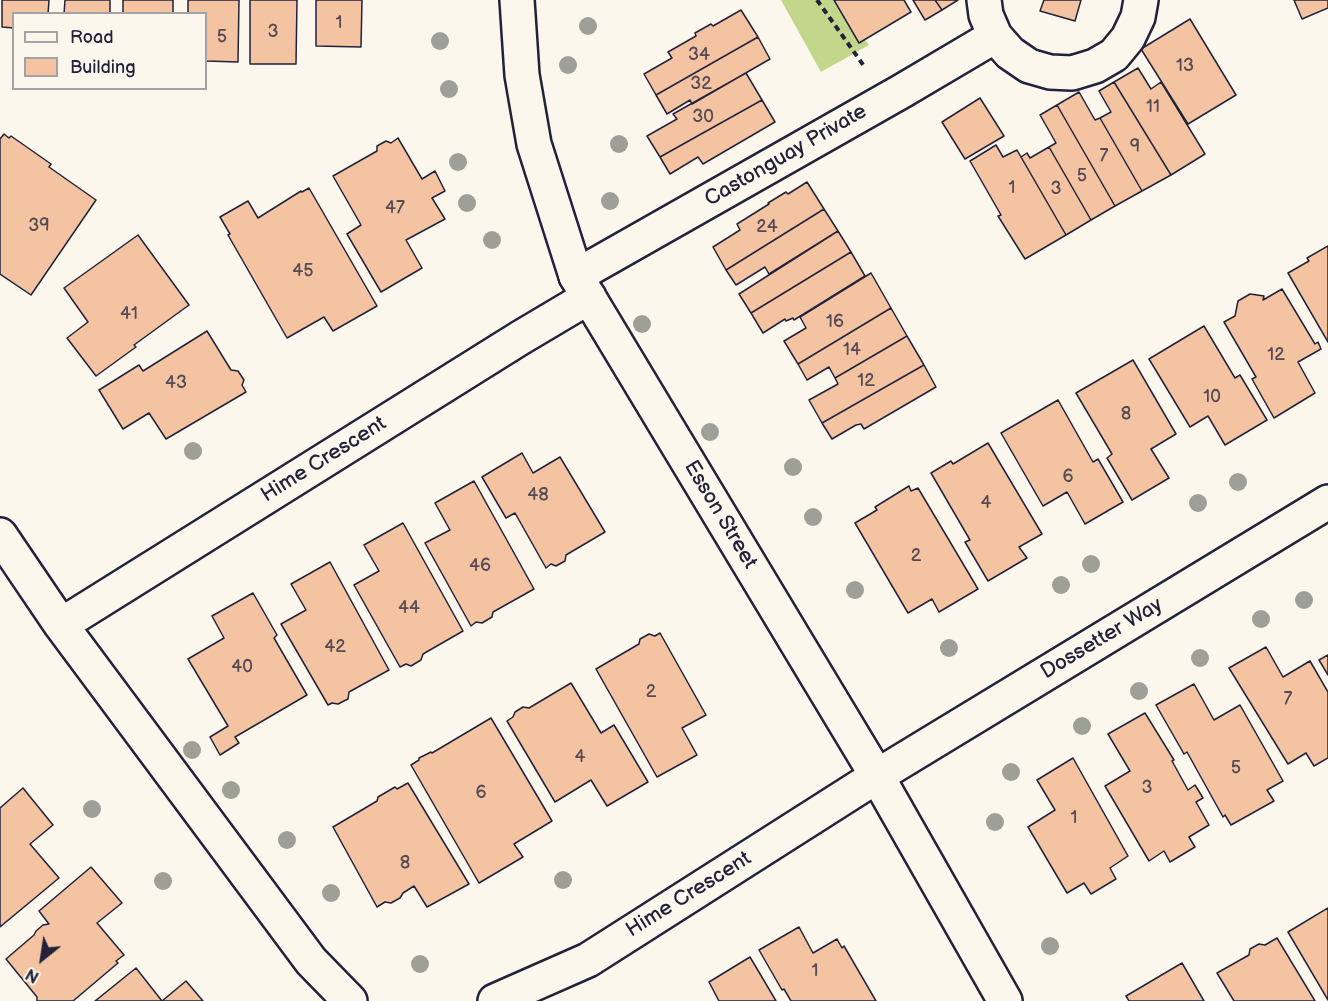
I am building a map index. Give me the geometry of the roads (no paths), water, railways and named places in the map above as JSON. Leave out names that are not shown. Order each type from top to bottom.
[{"type":"street","name":"Esson Street","points":[[517,0],[522,75],[534,144],[583,286],[876,776],[1005,1001]]},
{"type":"street","points":[[984,0],[986,15],[995,36],[1010,53],[1029,66],[1050,72],[1072,73],[1095,66],[1114,55],[1128,38],[1138,17],[1141,0]]},
{"type":"street","name":"Castonguay Private","points":[[583,286],[888,98],[995,36]]},
{"type":"street","name":"Hime Crescent","points":[[61,624],[520,338],[583,286]]},
{"type":"street","name":"Dossetter Way","points":[[876,776],[1328,502]]},
{"type":"street","points":[[0,535],[61,624],[311,961],[350,1001]]},
{"type":"street","name":"Hime Crescent","points":[[495,1001],[588,960],[876,776]]}]
